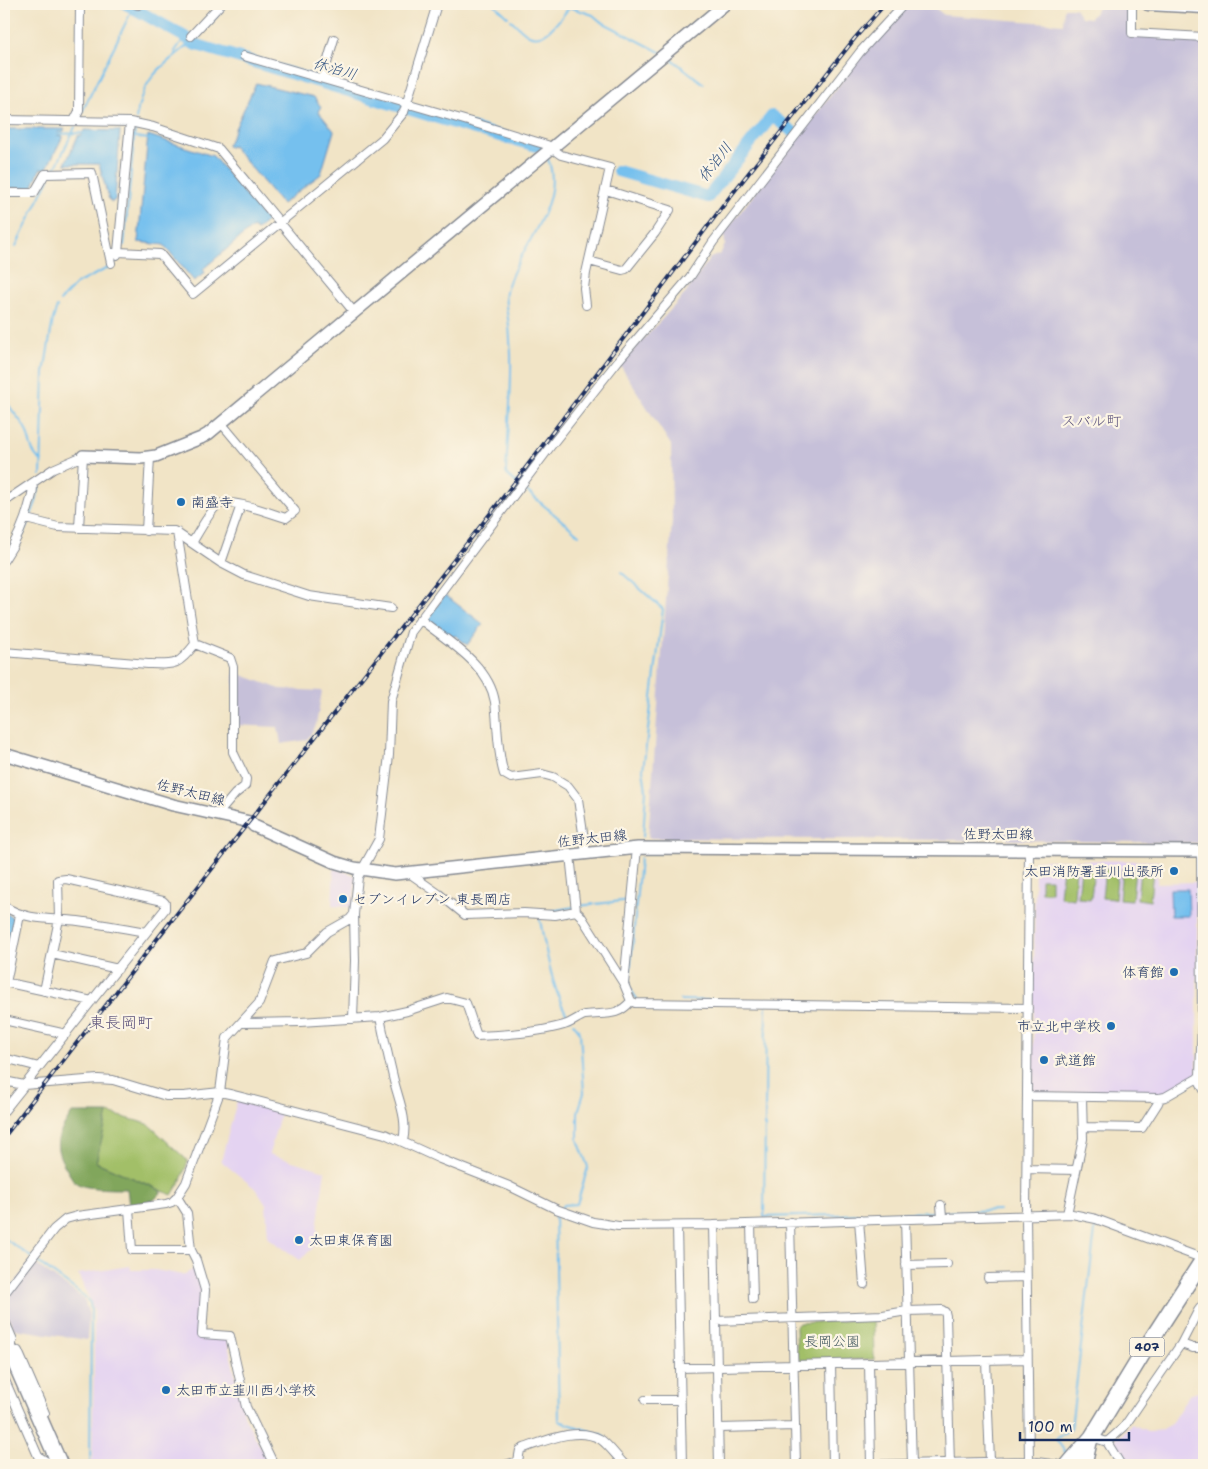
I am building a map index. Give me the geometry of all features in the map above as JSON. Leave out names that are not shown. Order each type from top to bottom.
[{"type":"highway","name":"407","points":[[1068,1465],[1092,1437],[1146,1348],[1204,1259]]},
{"type":"highway","points":[[4,1337],[55,1465]]},
{"type":"highway","points":[[4,1360],[55,1465]]},
{"type":"main road","points":[[82,456],[150,457],[202,438],[222,424],[725,4]]},
{"type":"main road","points":[[1148,4],[1204,7]]},
{"type":"main road","name":"佐野太田線","points":[[4,754],[173,804],[250,822],[254,826],[334,862],[361,869],[396,874],[637,848],[1203,851]]},
{"type":"main road","points":[[1086,1465],[1092,1437]]},
{"type":"street","points":[[74,121],[79,111],[80,4]]},
{"type":"street","points":[[191,36],[221,4]]},
{"type":"street","points":[[118,252],[160,254],[193,294],[382,139],[406,106],[437,4]]},
{"type":"street","points":[[353,1019],[354,914],[358,877],[379,839],[390,755],[391,701],[411,632],[555,440],[618,361],[690,276],[713,242],[842,74],[904,4]]},
{"type":"street","points":[[1132,4],[1132,34],[1204,37]]},
{"type":"street","points":[[323,77],[334,39]]},
{"type":"street","points":[[244,56],[323,77],[406,106],[548,145],[561,154],[610,168],[584,288],[586,305]]},
{"type":"street","points":[[4,120],[130,122],[153,127],[218,149],[354,312]]},
{"type":"street","points":[[4,193],[34,193],[45,174],[92,174],[111,263],[118,252],[130,122]]},
{"type":"street","points":[[589,261],[622,270],[626,269],[670,210],[606,190]]},
{"type":"street","points":[[192,543],[218,505],[226,503],[241,505],[286,518],[294,511],[222,424]]},
{"type":"street","points":[[4,502],[53,469],[82,456],[79,528]]},
{"type":"street","points":[[146,531],[150,457]]},
{"type":"street","points":[[4,560],[22,530],[26,519],[33,488],[32,483]]},
{"type":"street","points":[[221,563],[241,505]]},
{"type":"street","points":[[26,519],[48,526],[146,531],[170,530],[177,532],[221,563],[244,575],[309,596],[391,608]]},
{"type":"street","points":[[4,652],[171,665],[183,659],[195,644],[177,532]]},
{"type":"street","points":[[420,619],[469,658],[488,680],[495,700],[504,774],[512,778],[542,774],[559,780],[573,791],[578,799],[580,808],[586,853]]},
{"type":"street","points":[[195,644],[230,658],[233,667],[233,752],[246,779],[245,786],[235,794],[218,814]]},
{"type":"street","points":[[624,984],[637,848]]},
{"type":"street","points":[[1029,849],[1026,1215],[1026,1358],[1029,1461]]},
{"type":"street","points":[[1027,1096],[1160,1098],[1198,1078],[1200,1075],[1202,1023],[1203,851]]},
{"type":"street","points":[[570,855],[576,908],[624,984],[630,1001]]},
{"type":"street","points":[[408,874],[439,894],[464,915],[524,913],[556,915],[576,908]]},
{"type":"street","points":[[4,1111],[166,909],[163,900],[66,879],[58,880],[59,918],[44,991]]},
{"type":"street","points":[[4,906],[20,915],[34,918],[59,918],[146,932]]},
{"type":"street","points":[[4,1294],[30,1258],[54,1229],[66,1219],[166,1204],[177,1198],[188,1176],[220,1092],[227,1038],[259,1003],[275,961],[306,953],[327,932],[350,919],[354,914]]},
{"type":"street","points":[[20,915],[5,982],[92,1001]]},
{"type":"street","points":[[52,954],[118,969]]},
{"type":"street","points":[[241,1023],[353,1019],[380,1016],[408,1011],[446,998],[466,1003],[477,1036],[538,1030],[565,1024],[586,1015],[606,1015],[625,1008],[630,1001]]},
{"type":"street","points":[[630,1001],[635,1003],[1028,1008]]},
{"type":"street","points":[[380,1016],[403,1110],[405,1133],[402,1141]]},
{"type":"street","points":[[4,1020],[66,1034]]},
{"type":"street","points":[[4,1058],[39,1067]]},
{"type":"street","points":[[1198,1078],[1204,1090]]},
{"type":"street","points":[[4,1081],[24,1086],[98,1079],[113,1080],[166,1096],[220,1092],[385,1134],[440,1159],[509,1186],[556,1209],[593,1222],[633,1227],[714,1226],[1068,1214],[1096,1219],[1204,1259]]},
{"type":"street","points":[[1068,1214],[1083,1139],[1082,1096]]},
{"type":"street","points":[[1083,1127],[1142,1128],[1160,1098]]},
{"type":"street","points":[[1027,1169],[1076,1170]]},
{"type":"street","points":[[177,1198],[186,1213],[191,1250],[205,1290],[202,1334],[230,1336],[246,1407],[274,1465]]},
{"type":"street","points":[[941,1205],[942,1218]]},
{"type":"street","points":[[129,1210],[132,1250],[191,1250]]},
{"type":"street","points":[[905,1219],[912,1465]]},
{"type":"street","points":[[859,1220],[864,1284]]},
{"type":"street","points":[[790,1222],[796,1465]]},
{"type":"street","points":[[751,1224],[753,1299]]},
{"type":"street","points":[[676,1226],[682,1465]]},
{"type":"street","points":[[714,1226],[719,1465]]},
{"type":"street","points":[[906,1265],[947,1264]]},
{"type":"street","points":[[988,1278],[1026,1277]]},
{"type":"street","points":[[1107,1442],[1124,1427],[1181,1344],[1204,1303]]},
{"type":"street","points":[[716,1321],[883,1315],[907,1311],[942,1310],[945,1312],[950,1464]]},
{"type":"street","points":[[4,1319],[63,1456],[55,1465],[38,1456],[4,1378]]},
{"type":"street","points":[[1181,1344],[1193,1348],[1204,1348]]},
{"type":"street","points":[[680,1368],[1026,1358]]},
{"type":"street","points":[[986,1360],[990,1462]]},
{"type":"street","points":[[869,1363],[871,1465]]},
{"type":"street","points":[[831,1364],[834,1465]]},
{"type":"street","points":[[645,1400],[680,1400]]},
{"type":"street","points":[[719,1428],[795,1426]]},
{"type":"street","points":[[505,1465],[518,1460],[520,1450],[524,1448],[563,1435],[587,1435],[601,1439],[625,1465]]},
{"type":"street","points":[[1092,1437],[1107,1442],[1121,1465]]},
{"type":"street","points":[[863,1465],[1029,1461],[1059,1465]]},
{"type":"shaded area","points":[[909,4],[930,4],[944,15],[1063,24],[1064,8],[1075,8],[1081,17],[1090,18],[1101,5],[1130,8],[1130,36],[1204,39],[1204,843],[1009,840],[1004,835],[989,833],[980,840],[648,838],[672,521],[671,445],[620,365],[685,294],[710,258],[720,254],[725,245],[724,233],[863,54]]},
{"type":"shaded area","points":[[234,672],[280,689],[322,691],[316,725],[307,740],[281,744],[278,727],[233,725]]},
{"type":"shaded area","points":[[1035,860],[1158,861],[1157,883],[1197,882],[1197,1076],[1164,1094],[1033,1093]]},
{"type":"shaded area","points":[[334,868],[356,876],[353,907],[332,906]]},
{"type":"shaded area","points":[[237,1101],[279,1112],[280,1115],[269,1154],[325,1171],[317,1229],[321,1240],[300,1260],[268,1238],[266,1204],[257,1190],[221,1161]]},
{"type":"shaded area","points":[[31,1261],[84,1299],[89,1315],[87,1340],[14,1329],[4,1308],[4,1297]]},
{"type":"shaded area","name":"太田市立韮川西小学校","points":[[130,1266],[131,1270],[155,1270],[184,1275],[195,1268],[201,1290],[199,1337],[227,1340],[245,1418],[268,1461],[267,1465],[75,1465],[92,1464],[94,1362],[94,1310],[78,1274]]},
{"type":"shaded area","points":[[1204,1390],[1204,1465],[1126,1465],[1114,1444],[1116,1439],[1131,1424],[1150,1432],[1163,1429],[1170,1425],[1189,1395]]},
{"type":"green space","points":[[1063,867],[1076,868],[1074,899],[1060,897]]},
{"type":"green space","points":[[1081,867],[1094,868],[1091,899],[1078,898]]},
{"type":"green space","points":[[1105,868],[1118,869],[1115,899],[1102,898]]},
{"type":"green space","points":[[1122,869],[1135,870],[1132,900],[1119,899]]},
{"type":"green space","points":[[1140,869],[1153,870],[1150,901],[1137,899]]},
{"type":"green space","points":[[1041,879],[1051,879],[1051,892],[1041,892]]},
{"type":"green space","points":[[72,1113],[108,1113],[96,1162],[160,1190],[161,1193],[154,1200],[129,1205],[127,1189],[90,1187],[76,1183],[62,1161],[58,1147],[60,1135]]},
{"type":"green space","points":[[108,1113],[148,1124],[188,1161],[181,1180],[172,1195],[96,1162]]},
{"type":"green space","name":"長岡公園","points":[[873,1319],[874,1359],[802,1361],[797,1357],[796,1326],[799,1323]]},
{"type":"water","points":[[256,83],[314,97],[321,107],[318,111],[334,131],[321,174],[282,204],[233,146],[227,146]]},
{"type":"water","points":[[4,129],[65,129],[63,132],[58,132],[57,135],[63,136],[47,168],[40,169],[32,188],[4,188]]},
{"type":"water","points":[[84,130],[120,131],[115,200],[112,202],[109,200],[99,164],[65,164],[78,136],[82,135]]},
{"type":"water","points":[[148,135],[213,156],[267,221],[257,230],[253,227],[203,269],[205,273],[194,281],[164,245],[138,242]]},
{"type":"water","points":[[445,595],[483,624],[467,645],[455,635],[452,639],[429,621],[429,616]]},
{"type":"water","points":[[1170,889],[1188,889],[1189,916],[1171,916]]},
{"type":"water","points":[[4,912],[12,917],[14,923],[4,964]]},
{"type":"waterway","name":"休泊川","points":[[126,4],[194,44],[464,126],[537,146]]},
{"type":"waterway","points":[[136,119],[145,89],[158,70],[199,35],[228,4]]},
{"type":"waterway","points":[[494,4],[508,17]]},
{"type":"waterway","points":[[82,112],[133,8]]},
{"type":"waterway","points":[[511,20],[529,35],[541,36],[552,28],[569,8],[572,8],[593,15],[600,21],[660,52]]},
{"type":"waterway","points":[[175,54],[175,51],[185,37]]},
{"type":"waterway","points":[[669,57],[704,84]]},
{"type":"waterway","name":"休泊川","points":[[618,171],[708,197],[772,116],[792,131]]},
{"type":"waterway","points":[[55,169],[75,127]]},
{"type":"waterway","points":[[124,245],[135,129]]},
{"type":"waterway","points":[[56,134],[84,133]]},
{"type":"waterway","points":[[131,136],[148,139]]},
{"type":"waterway","points":[[519,485],[506,472],[511,368],[506,292],[511,276],[546,208],[551,191],[552,174],[547,157]]},
{"type":"waterway","points":[[16,246],[49,179]]},
{"type":"waterway","points":[[60,301],[76,284],[110,267],[119,257]]},
{"type":"waterway","points":[[41,475],[44,373],[53,319],[57,307]]},
{"type":"waterway","points":[[4,395],[10,408],[24,426],[32,450],[42,461]]},
{"type":"waterway","points":[[30,518],[40,482]]},
{"type":"waterway","points":[[523,488],[579,535]]},
{"type":"waterway","points":[[14,552],[28,523]]},
{"type":"waterway","points":[[621,572],[663,609],[643,770],[646,790],[643,837]]},
{"type":"waterway","points":[[637,999],[629,987],[640,858]]},
{"type":"waterway","points":[[578,906],[631,900]]},
{"type":"waterway","points":[[551,911],[574,907]]},
{"type":"waterway","points":[[540,920],[547,958],[555,986],[564,1010],[570,1019]]},
{"type":"waterway","points":[[680,1000],[766,1002]]},
{"type":"waterway","points":[[766,1007],[764,1217],[938,1212]]},
{"type":"waterway","points":[[561,1208],[563,1205],[577,1204],[588,1167],[578,1140],[578,1112],[584,1093],[580,1032],[573,1023]]},
{"type":"waterway","points":[[943,1212],[999,1210]]},
{"type":"waterway","points":[[555,1214],[559,1421],[602,1435],[605,1438]]},
{"type":"waterway","points":[[1068,1456],[1056,1439],[1071,1428],[1096,1222]]},
{"type":"waterway","points":[[4,1238],[31,1257]]},
{"type":"waterway","points":[[35,1260],[84,1296],[90,1303],[90,1465]]},
{"type":"railway","points":[[4,1137],[515,482],[729,198],[855,38],[885,4]]},
{"type":"place","name":"南盛寺","points":[[181,502]]},
{"type":"place","name":"太田消防署韮川出張所","points":[[1174,871]]},
{"type":"place","name":"セブンイレブン 東長岡店","points":[[343,899]]},
{"type":"place","name":"体育館","points":[[1174,972]]},
{"type":"place","name":"市立北中学校","points":[[1111,1026]]},
{"type":"place","name":"武道館","points":[[1044,1060]]},
{"type":"place","name":"太田東保育園","points":[[299,1240]]},
{"type":"place","name":"太田市立韮川西小学校","points":[[166,1390]]},
{"type":"district","name":"スバル町","points":[[1091,421]]},
{"type":"district","name":"東長岡町","points":[[121,1022]]}]
